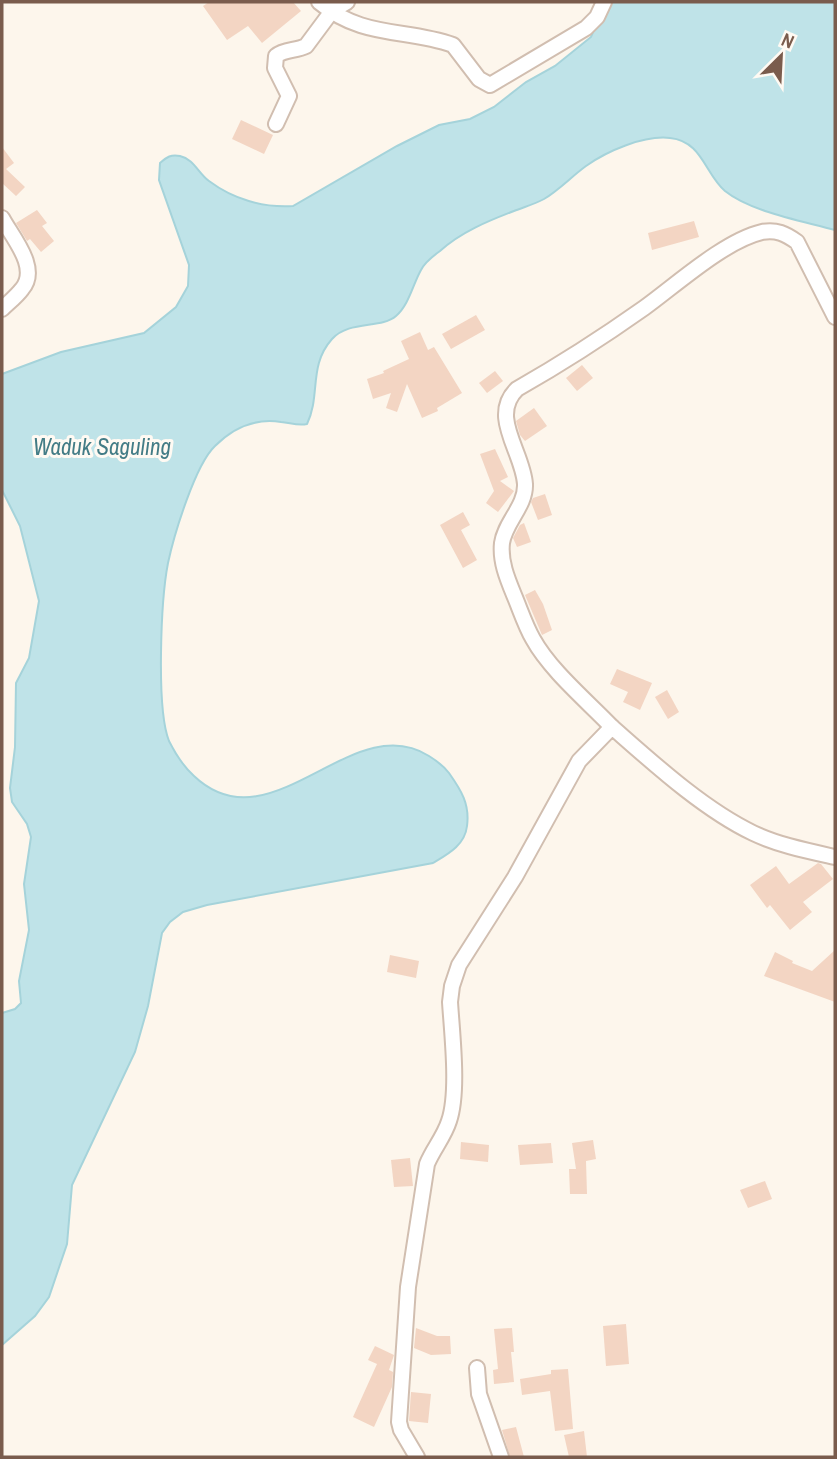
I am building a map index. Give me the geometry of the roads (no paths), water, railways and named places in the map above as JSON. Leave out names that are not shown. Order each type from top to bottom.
[{"type":"street","points":[[319,2],[332,11],[377,31],[450,44],[456,47],[483,83],[491,85],[586,28],[597,18],[604,2]]},
{"type":"street","points":[[276,124],[289,96],[275,68],[276,56],[306,46],[332,11],[347,2]]},
{"type":"street","points":[[2,218],[26,261],[29,275],[23,289],[2,309]]},
{"type":"street","points":[[835,317],[797,242],[773,231],[760,232],[732,245],[582,352],[517,389],[509,397],[505,414],[522,466],[525,486],[521,502],[506,527],[502,544],[503,564],[533,640],[551,664],[612,727],[728,820],[784,845],[835,857]]},
{"type":"street","points":[[417,1457],[399,1422],[403,1332],[427,1164],[446,1130],[454,1103],[450,1002],[452,986],[459,965],[521,867],[579,761],[612,727]]},
{"type":"street","points":[[477,1368],[479,1394],[501,1457]]},
{"type":"water","name":"Waduk Saguling","points":[[606,2],[835,2],[835,230],[778,215],[736,198],[718,184],[696,152],[681,140],[649,139],[626,145],[595,160],[544,199],[485,223],[448,244],[429,259],[408,300],[390,320],[347,329],[332,339],[317,370],[307,424],[262,421],[245,425],[222,439],[207,455],[186,501],[175,536],[163,601],[162,704],[169,741],[180,760],[194,776],[223,794],[252,797],[282,789],[341,760],[371,749],[400,746],[429,756],[449,773],[466,804],[466,833],[455,848],[433,863],[207,905],[183,912],[170,922],[162,933],[148,1006],[135,1052],[72,1185],[67,1244],[49,1297],[35,1316],[2,1345],[2,1013],[15,1009],[21,1003],[19,981],[29,930],[24,884],[31,837],[27,824],[12,802],[10,788],[15,747],[16,683],[29,658],[39,601],[20,526],[2,490],[2,374],[61,352],[144,333],[176,307],[188,286],[189,265],[159,180],[160,163],[167,158],[174,155],[185,158],[209,181],[238,197],[260,204],[293,206],[439,125],[470,119],[494,107],[526,82],[555,66],[591,37]]}]
